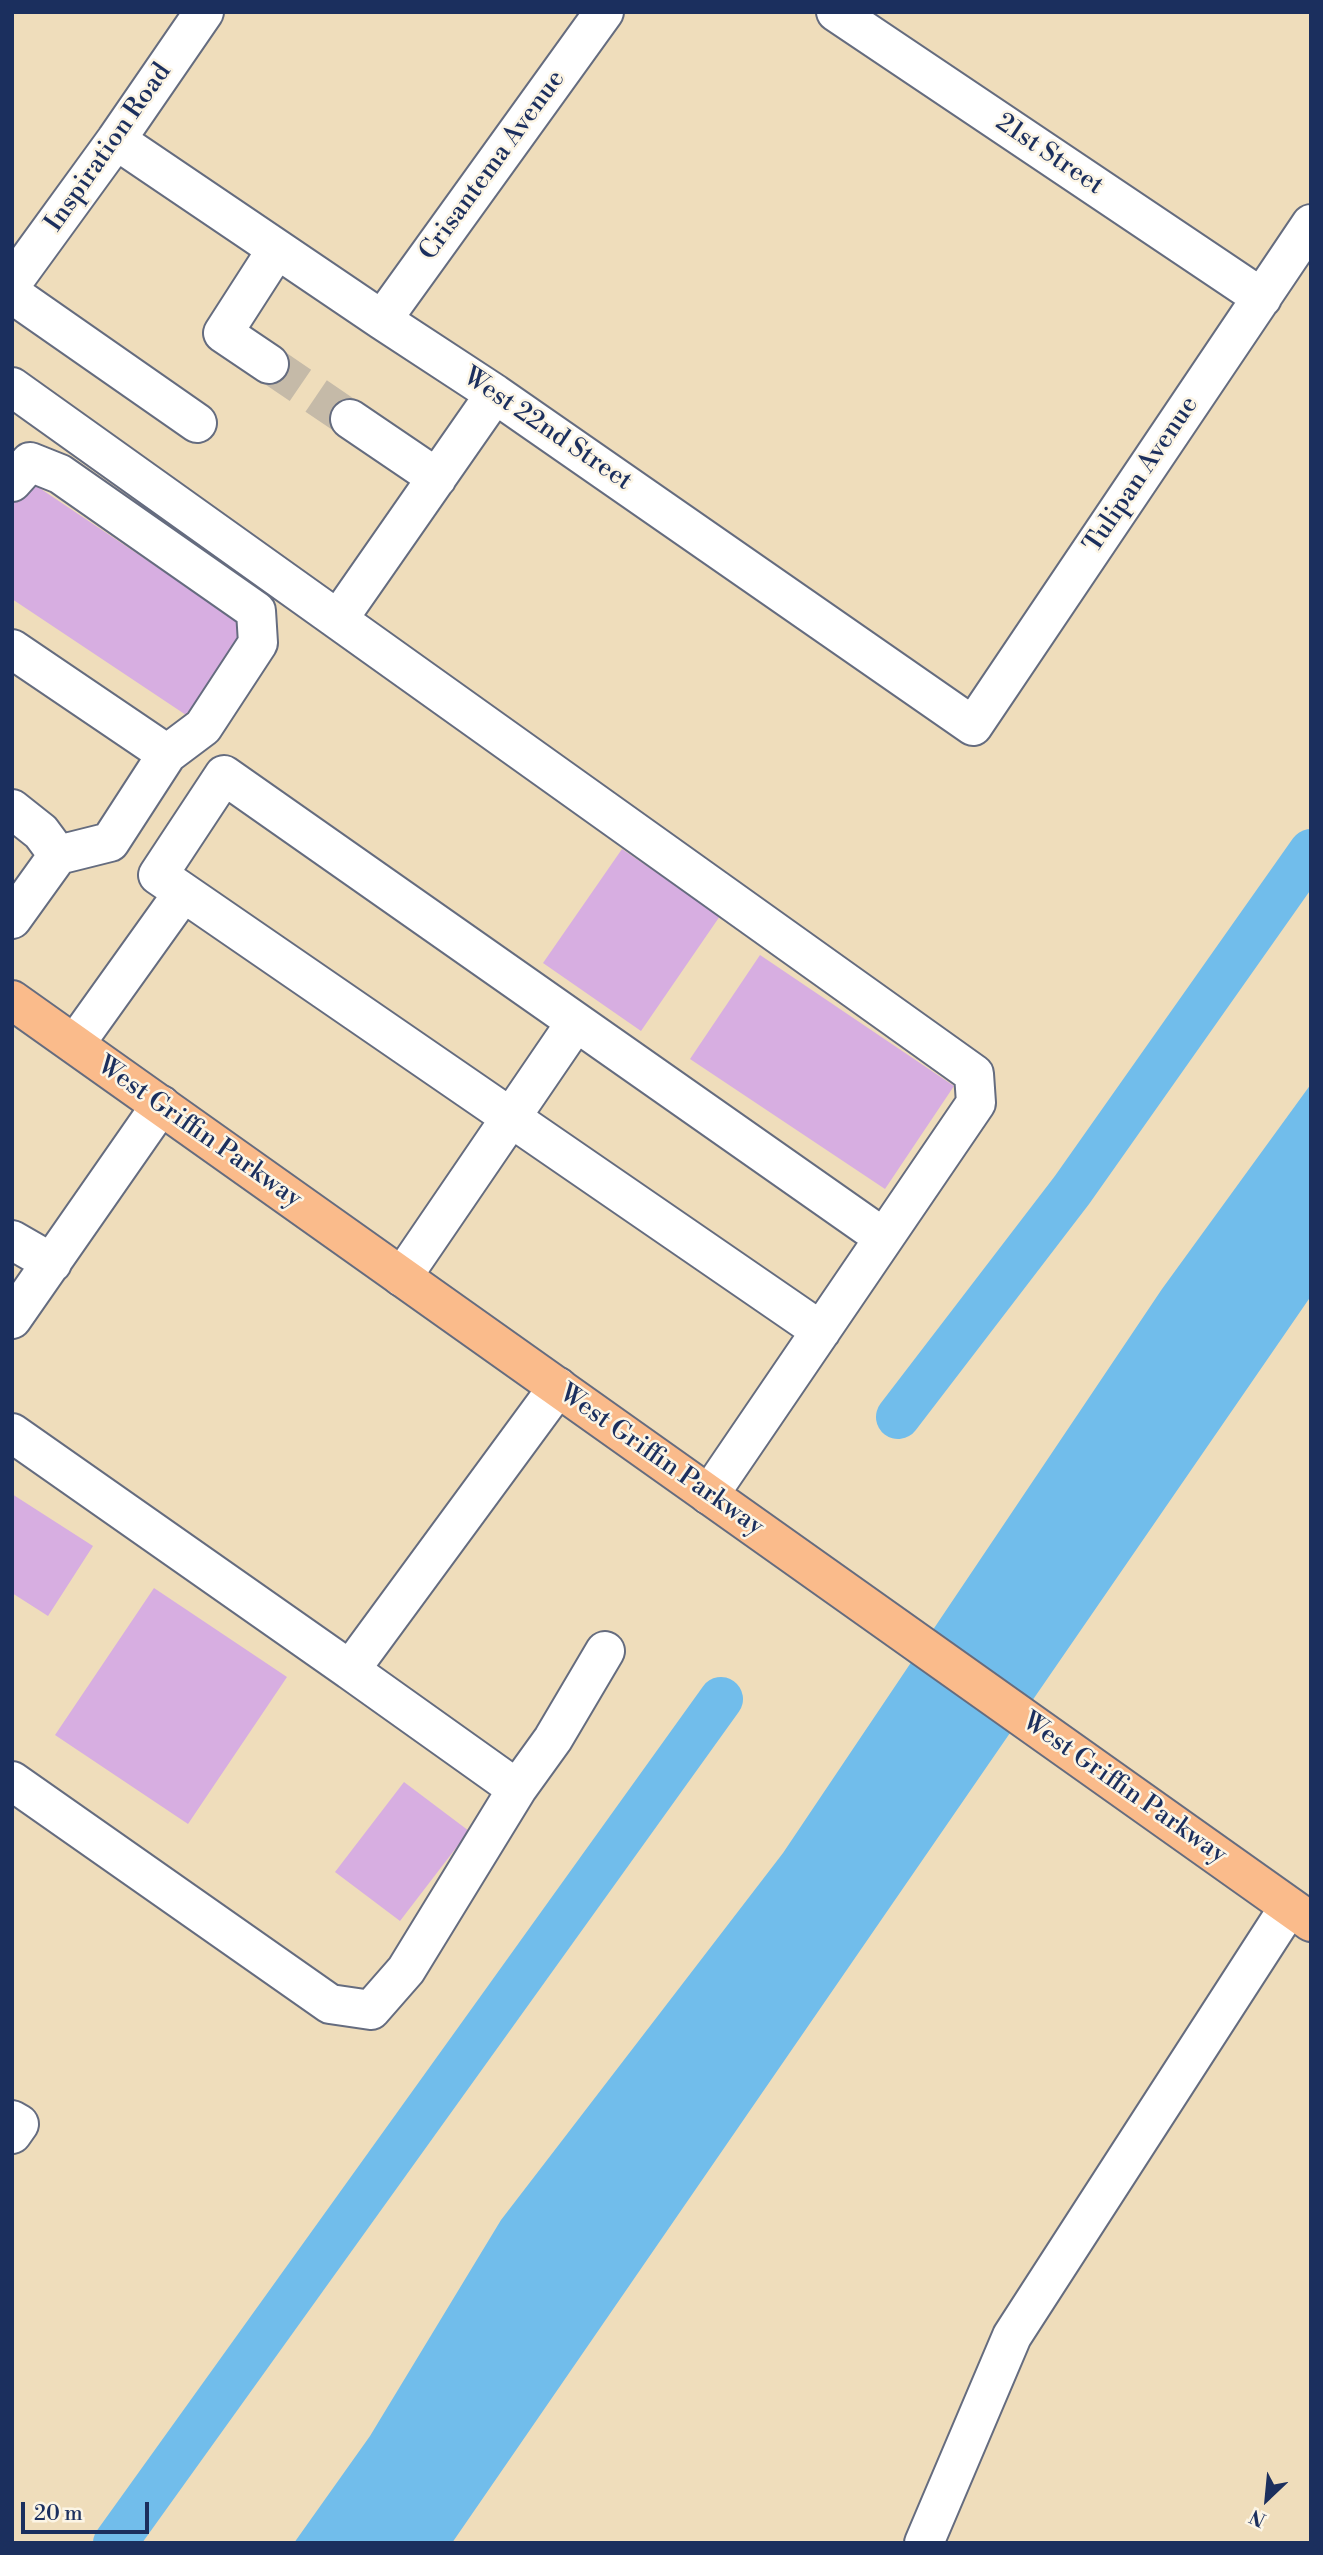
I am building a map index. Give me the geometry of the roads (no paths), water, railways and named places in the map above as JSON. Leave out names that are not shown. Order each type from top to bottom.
[{"type":"main road","name":"West Griffin Parkway","points":[[12,1000],[1300,1914]]},
{"type":"street","name":"Inspiration Road","points":[[12,283],[116,140],[204,12]]},
{"type":"street","name":"Crisantema Avenue","points":[[382,320],[604,12]]},
{"type":"street","name":"21st Street","points":[[836,12],[1262,298]]},
{"type":"street","name":"West 22nd Street","points":[[116,140],[495,394],[973,726]]},
{"type":"street","name":"Tulipan Avenue","points":[[973,726],[1311,224]]},
{"type":"street","points":[[269,364],[223,333],[277,249]]},
{"type":"street","points":[[12,294],[197,423]]},
{"type":"street","points":[[12,387],[975,1074],[976,1103],[709,1495]]},
{"type":"street","points":[[339,618],[495,394]]},
{"type":"street","points":[[350,419],[437,478]]},
{"type":"street","points":[[12,482],[30,463],[60,474],[256,611],[258,643],[203,727],[167,754],[110,842],[58,855],[12,919]]},
{"type":"street","points":[[12,649],[167,754]]},
{"type":"street","points":[[821,1331],[158,875],[224,775],[884,1238]]},
{"type":"street","points":[[12,809],[41,832],[58,855]]},
{"type":"street","points":[[75,1044],[183,893]]},
{"type":"street","points":[[402,1277],[576,1022]]},
{"type":"street","points":[[12,1319],[161,1105]]},
{"type":"street","points":[[12,1240],[52,1263]]},
{"type":"street","points":[[351,1670],[558,1387]]},
{"type":"street","points":[[12,1433],[517,1788]]},
{"type":"street","points":[[12,1782],[330,2004],[371,2010],[407,1970],[517,1788],[553,1739],[606,1651]]},
{"type":"street","points":[[924,2543],[1012,2336],[1300,1914]]},
{"type":"water","points":[[1311,1084],[1311,1296],[452,2543],[294,2543],[370,2436],[501,2220],[783,1853],[1162,1289]]},
{"type":"waterway","points":[[898,1417],[1072,1190],[1311,851]]},
{"type":"waterway","points":[[115,2543],[721,1699]]},
{"type":"tunnel","points":[[269,364],[350,419]]}]
